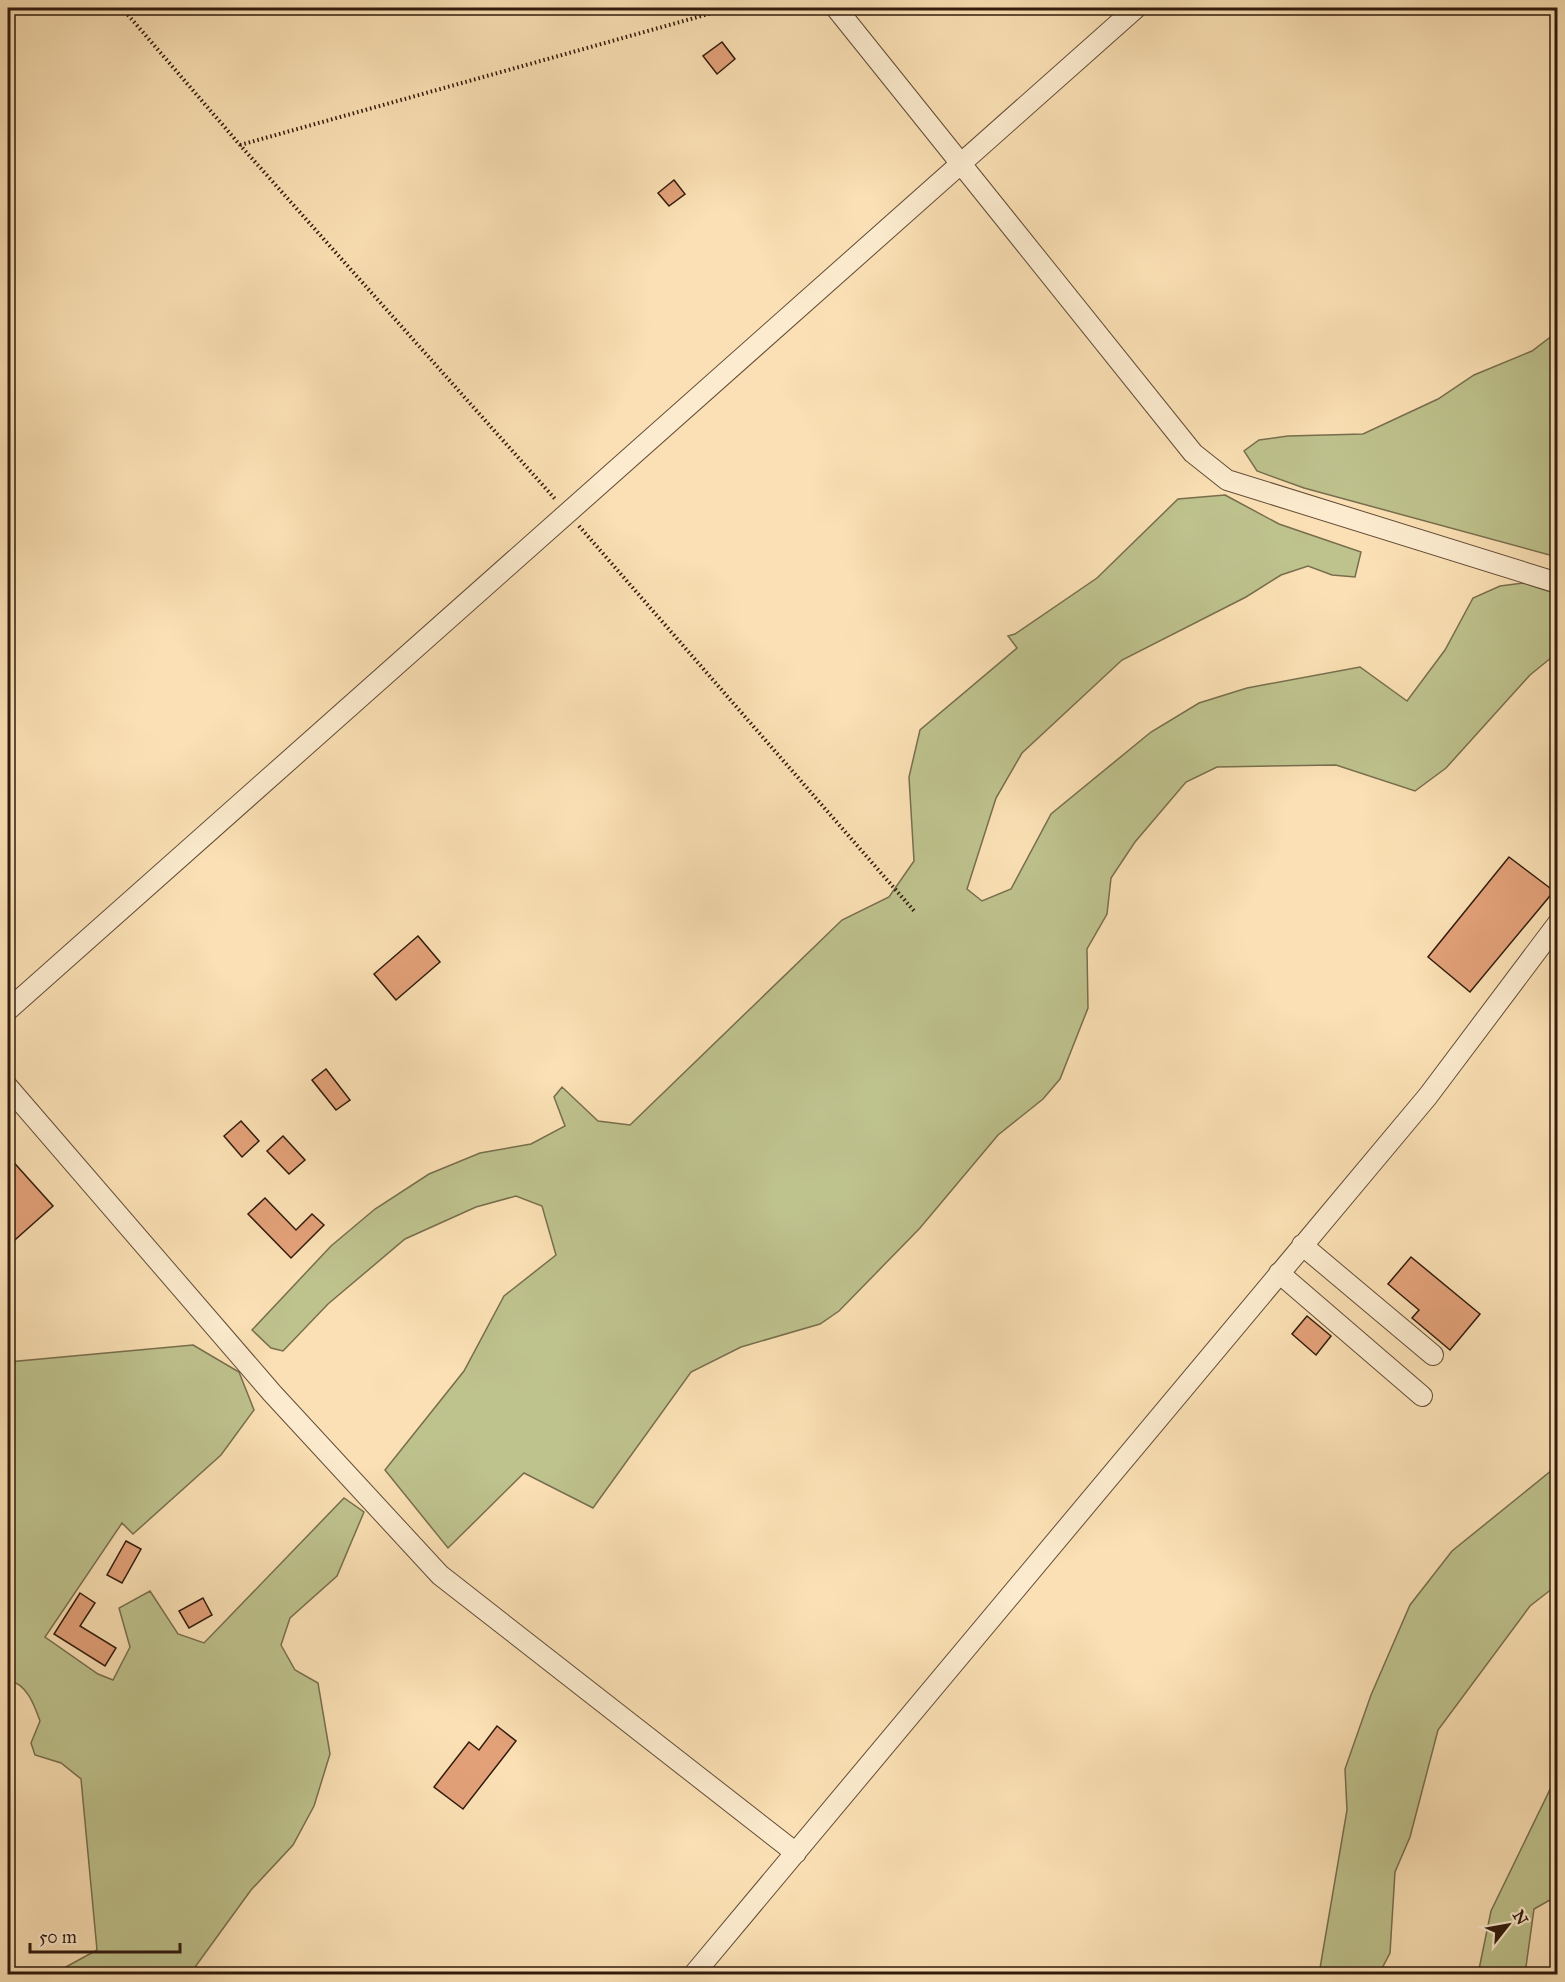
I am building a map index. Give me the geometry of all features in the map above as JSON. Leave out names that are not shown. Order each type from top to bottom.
[{"type":"street","points":[[836,8],[1193,453],[1227,480],[1557,583]]},
{"type":"street","points":[[8,1010],[1136,8]]},
{"type":"street","points":[[694,1974],[1428,1096],[1557,923]]},
{"type":"street","points":[[8,1087],[272,1393],[440,1575],[796,1853]]},
{"type":"street","points":[[1302,1245],[1433,1355]]},
{"type":"street","points":[[1279,1273],[1422,1396]]},
{"type":"path","points":[[122,8],[240,145],[569,514],[915,912]]},
{"type":"path","points":[[240,145],[730,8]]},
{"type":"green space","points":[[1557,332],[1557,557],[1304,488],[1257,471],[1244,451],[1259,440],[1288,436],[1363,434],[1438,399],[1474,375],[1532,351]]},
{"type":"green space","points":[[1225,495],[1279,524],[1361,552],[1355,577],[1332,575],[1308,566],[1281,575],[1246,597],[1122,660],[1022,753],[996,798],[967,889],[982,901],[1011,889],[1051,814],[1151,732],[1199,703],[1247,688],[1360,667],[1407,701],[1445,650],[1473,598],[1500,586],[1523,583],[1557,594],[1557,653],[1530,675],[1446,768],[1415,791],[1336,765],[1217,767],[1186,782],[1135,842],[1111,878],[1107,914],[1087,949],[1088,1008],[1060,1079],[1043,1099],[998,1135],[920,1228],[839,1311],[820,1324],[741,1347],[691,1372],[593,1508],[524,1473],[448,1548],[385,1470],[464,1371],[504,1296],[556,1255],[542,1206],[516,1196],[476,1207],[405,1239],[328,1304],[283,1351],[271,1348],[252,1330],[331,1246],[375,1209],[429,1174],[480,1153],[531,1144],[565,1126],[554,1097],[562,1087],[598,1121],[630,1125],[842,920],[889,897],[914,861],[909,777],[920,730],[1017,648],[1008,636],[1015,634],[1097,578],[1178,499]]},
{"type":"green space","points":[[193,1345],[239,1372],[254,1410],[221,1455],[133,1534],[122,1523],[45,1637],[98,1674],[113,1680],[130,1647],[119,1608],[150,1591],[178,1634],[204,1643],[344,1498],[364,1512],[337,1576],[290,1618],[281,1645],[295,1670],[318,1683],[330,1754],[314,1806],[293,1845],[251,1890],[190,1974],[53,1974],[97,1950],[81,1779],[61,1763],[35,1755],[31,1743],[40,1721],[38,1715],[25,1690],[15,1682],[8,1680],[8,1362]]},
{"type":"green space","points":[[1557,1466],[1557,1585],[1530,1606],[1438,1730],[1410,1837],[1395,1872],[1390,1953],[1379,1974],[1319,1974],[1347,1810],[1345,1769],[1371,1695],[1410,1605],[1452,1551]]},
{"type":"green space","points":[[1557,1775],[1557,1896],[1534,1909],[1525,1974],[1478,1974],[1491,1911]]},
{"type":"building","points":[[722,42],[735,59],[717,74],[703,56]]},
{"type":"building","points":[[674,180],[685,194],[669,206],[658,193]]},
{"type":"building","points":[[1509,857],[1554,891],[1470,992],[1428,957]]},
{"type":"building","points":[[418,936],[440,962],[396,1000],[374,974]]},
{"type":"building","points":[[326,1069],[350,1100],[336,1110],[312,1080]]},
{"type":"building","points":[[241,1121],[259,1141],[242,1157],[224,1136]]},
{"type":"building","points":[[283,1136],[305,1160],[289,1174],[267,1151]]},
{"type":"building","points":[[8,1156],[53,1206],[8,1246]]},
{"type":"building","points":[[265,1198],[296,1230],[312,1214],[324,1225],[291,1258],[248,1214]]},
{"type":"building","points":[[1411,1257],[1480,1314],[1450,1350],[1412,1318],[1419,1310],[1388,1284]]},
{"type":"building","points":[[1307,1316],[1331,1336],[1316,1355],[1292,1334]]},
{"type":"building","points":[[126,1541],[141,1549],[122,1583],[107,1575]]},
{"type":"building","points":[[80,1593],[95,1603],[80,1626],[116,1648],[105,1666],[54,1634]]},
{"type":"building","points":[[203,1598],[212,1615],[189,1628],[179,1611]]},
{"type":"building","points":[[497,1726],[516,1741],[463,1809],[434,1787],[469,1742],[479,1750]]}]
